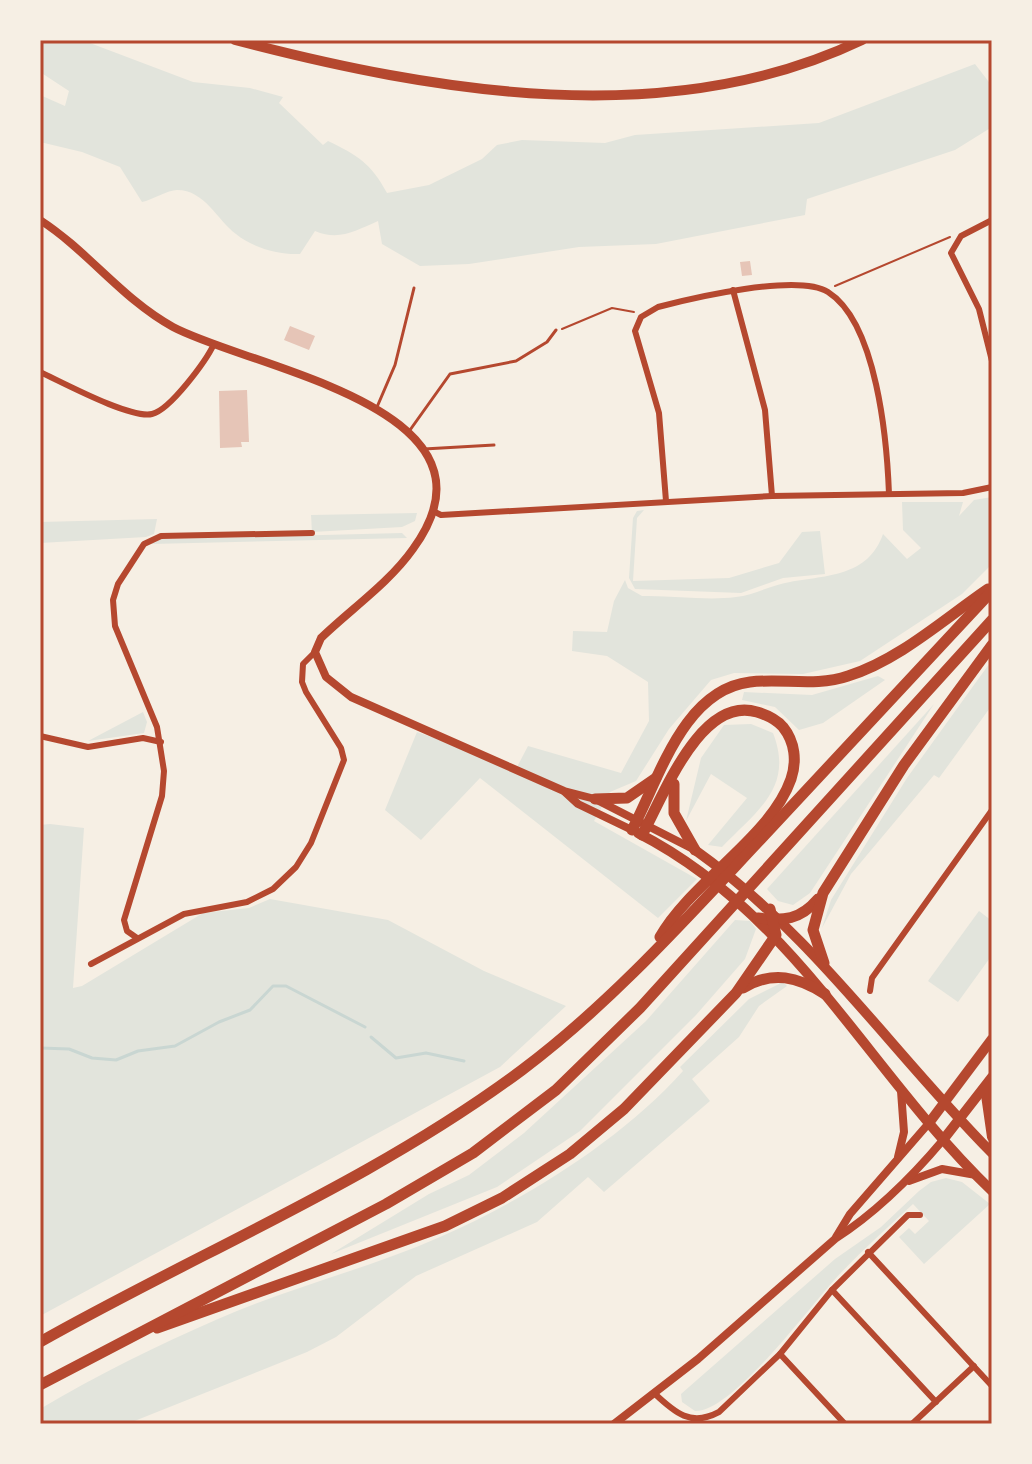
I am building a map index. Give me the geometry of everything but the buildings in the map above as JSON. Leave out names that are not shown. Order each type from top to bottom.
[{"type":"highway","points":[[640,827],[660,775],[687,725],[713,696],[725,689],[751,682],[821,682],[862,672],[992,589]]},
{"type":"highway","points":[[40,1342],[317,1198],[448,1123],[526,1067],[590,1012],[652,951],[666,927],[707,889],[992,589]]},
{"type":"highway","points":[[40,1385],[118,1341],[386,1204],[484,1145],[556,1090],[599,1050],[992,620]]},
{"type":"highway","points":[[758,918],[805,913],[823,893],[911,754],[992,645]]},
{"type":"highway","points":[[640,827],[704,727],[718,716],[742,709],[767,715],[785,730],[794,764],[785,795],[731,863]]},
{"type":"highway","points":[[595,799],[627,798],[660,775]]},
{"type":"highway","points":[[675,776],[674,813],[695,850]]},
{"type":"highway","points":[[823,893],[813,930],[824,963]]},
{"type":"highway","points":[[118,1341],[445,1226],[502,1198],[570,1154],[624,1109],[736,993],[776,935],[776,916]]},
{"type":"highway","points":[[736,993],[757,980],[783,976],[808,983],[825,994]]},
{"type":"main road","points":[[235,40],[346,68],[421,81],[620,94],[707,87],[750,78],[814,60],[862,40]]},
{"type":"main road","points":[[640,827],[696,867],[776,935],[901,1091],[992,1191]]},
{"type":"main road","points":[[695,850],[776,916],[824,963],[992,1153]]},
{"type":"main road","points":[[929,1123],[992,1039]]},
{"type":"main road","points":[[943,1140],[992,1077]]},
{"type":"main road","points":[[985,1088],[992,1137]]},
{"type":"street","points":[[40,220],[143,307],[174,327],[377,407],[410,430],[424,449],[435,485],[433,511],[412,552],[321,638],[315,652],[303,664],[302,682],[341,748],[343,765],[311,843],[296,867],[273,889],[247,902],[184,914],[91,964]]},
{"type":"street","points":[[992,220],[961,236],[951,253],[979,309],[992,361]]},
{"type":"street","points":[[666,501],[659,413],[635,331],[641,317],[658,307],[733,290],[797,287],[827,291],[846,312],[875,380],[885,424],[889,494]]},
{"type":"street","points":[[733,290],[765,410],[772,496]]},
{"type":"street","points":[[40,372],[121,407],[153,414],[195,373],[214,344]]},
{"type":"street","points":[[433,511],[441,515],[772,496],[963,493],[992,487]]},
{"type":"street","points":[[137,938],[127,931],[124,920],[162,796],[164,771],[161,742],[112,614],[118,584],[144,544],[161,536],[312,533]]},
{"type":"street","points":[[315,652],[326,677],[351,697],[564,791],[595,799],[640,827]]},
{"type":"street","points":[[40,736],[88,747],[143,738],[161,742]]},
{"type":"street","points":[[564,791],[578,804],[695,850]]},
{"type":"street","points":[[870,991],[872,978],[992,810]]},
{"type":"street","points":[[893,1167],[903,1141],[901,1091]]},
{"type":"street","points":[[835,1239],[850,1214],[929,1123]]},
{"type":"street","points":[[614,1424],[835,1239],[858,1224],[905,1183],[943,1140]]},
{"type":"street","points":[[905,1183],[942,1169],[976,1175]]},
{"type":"street","points":[[654,1393],[681,1416],[707,1418],[719,1412],[780,1354],[832,1290],[868,1252],[908,1215],[920,1215]]},
{"type":"street","points":[[868,1252],[992,1386]]},
{"type":"street","points":[[832,1290],[936,1402]]},
{"type":"street","points":[[780,1354],[845,1424]]},
{"type":"street","points":[[912,1424],[974,1366]]},
{"type":"lane","points":[[377,407],[395,365],[414,288]]},
{"type":"lane","points":[[410,430],[450,374],[491,369],[516,361],[547,342],[556,330]]},
{"type":"lane","points":[[424,449],[494,445]]},
{"type":"path","points":[[827,291],[887,261],[945,238],[961,236]]},
{"type":"path","points":[[556,330],[579,324],[612,308],[630,310],[641,317]]},
{"type":"shaded area","points":[[40,40],[82,40],[193,82],[250,88],[283,97],[279,103],[323,145],[328,141],[362,161],[387,193],[429,185],[482,159],[497,145],[522,140],[605,143],[635,135],[819,123],[975,64],[992,86],[992,127],[955,150],[807,199],[805,215],[656,244],[579,247],[469,264],[420,266],[382,244],[378,221],[339,235],[315,231],[300,254],[266,250],[236,234],[203,200],[187,191],[173,190],[142,202],[120,167],[82,152],[40,142],[40,95],[65,106],[69,91],[40,72]]},
{"type":"shaded area","points":[[992,497],[992,564],[962,594],[860,661],[803,674],[734,673],[711,680],[669,729],[636,781],[610,792],[594,821],[697,879],[658,918],[480,778],[421,840],[385,810],[417,732],[517,767],[528,746],[621,773],[649,721],[648,682],[607,656],[572,651],[573,631],[607,632],[614,601],[625,580],[628,588],[642,596],[743,596],[783,583],[845,572],[867,559],[883,534],[907,559],[921,548],[903,530],[902,502],[963,502],[959,516],[974,500]]},
{"type":"shaded area","points":[[644,510],[637,518],[633,581],[729,578],[779,563],[802,532],[820,531],[825,574],[783,578],[741,593],[635,589],[629,578],[633,518],[637,511]]},
{"type":"shaded area","points":[[417,513],[415,521],[402,527],[312,532],[311,515]]},
{"type":"shaded area","points":[[157,519],[154,534],[146,537],[40,543],[40,522]]},
{"type":"shaded area","points":[[402,533],[407,538],[151,544],[161,539]]},
{"type":"shaded area","points":[[992,660],[992,705],[939,778],[934,775],[851,874],[822,928],[831,900],[907,778]]},
{"type":"shaded area","points":[[878,676],[885,680],[823,723],[799,730],[775,707],[742,700],[744,692],[812,695]]},
{"type":"shaded area","points":[[934,704],[810,893],[793,905],[778,901],[767,889]]},
{"type":"shaded area","points":[[143,712],[147,722],[144,733],[88,741]]},
{"type":"shaded area","points":[[751,724],[773,733],[779,768],[776,783],[759,809],[722,847],[708,845],[747,798],[711,774],[686,821],[701,758],[724,725]]},
{"type":"shaded area","points":[[40,825],[84,828],[73,988],[82,986],[203,913],[249,908],[270,899],[388,920],[484,971],[566,1006],[500,1067],[40,1316]]},
{"type":"shaded area","points":[[979,911],[992,921],[992,955],[958,1002],[928,981]]},
{"type":"shaded area","points":[[735,920],[750,921],[756,929],[745,959],[696,1015],[580,1131],[497,1187],[331,1254],[429,1194],[469,1175],[524,1133],[646,1021]]},
{"type":"shaded area","points":[[783,982],[787,986],[759,1006],[739,1037],[692,1079],[710,1101],[604,1192],[588,1177],[537,1222],[416,1276],[336,1337],[307,1352],[127,1424],[87,1424],[85,1421],[40,1424],[40,1409],[150,1350],[245,1308],[440,1237],[538,1186],[631,1121],[683,1071],[680,1067],[749,999]]},
{"type":"shaded area","points":[[946,1178],[962,1182],[990,1204],[924,1264],[899,1237],[909,1228],[915,1234],[929,1221],[913,1204],[846,1267],[770,1356],[729,1395],[711,1407],[695,1411],[682,1402],[681,1394],[835,1259],[881,1227],[931,1182]]},
{"type":"waterway","points":[[40,1048],[69,1049],[92,1058],[116,1060],[138,1051],[175,1046],[219,1022],[250,1010],[273,986],[286,986],[365,1027]]},
{"type":"waterway","points":[[371,1037],[396,1058],[426,1053],[464,1061]]}]
